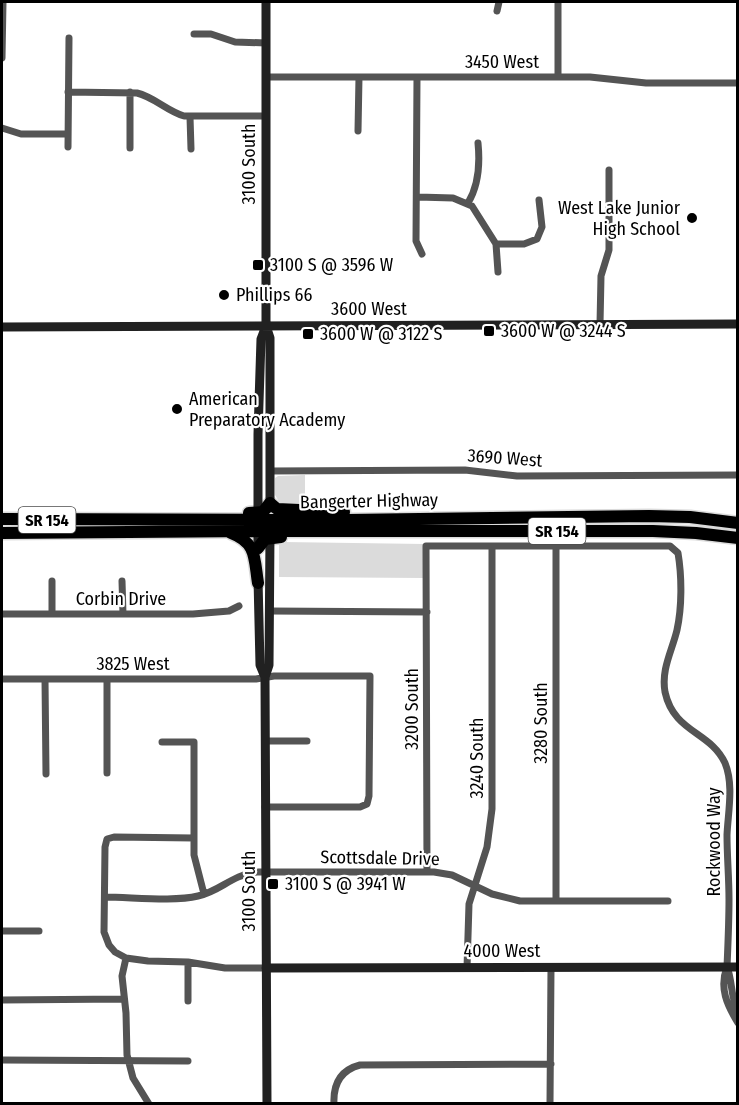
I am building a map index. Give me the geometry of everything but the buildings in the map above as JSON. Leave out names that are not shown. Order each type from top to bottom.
[{"type":"highway","points":[[258,548],[265,539],[263,512],[270,503],[277,509],[380,514],[390,519]]},
{"type":"highway","points":[[2,527],[75,527],[113,513],[264,525]]},
{"type":"highway","points":[[442,530],[456,524],[531,523],[542,517]]},
{"type":"highway","name":"Bangerter Highway","points":[[2,533],[227,531],[264,525],[390,519],[542,517],[677,517],[738,524]]},
{"type":"highway","name":"SR 154","points":[[2,519],[93,520]]},
{"type":"highway","name":"Bangerter Highway","points":[[264,525],[442,530],[672,531],[734,536]]},
{"type":"highway","points":[[227,531],[243,539],[253,549],[258,583]]},
{"type":"main road","name":"3100 South","points":[[266,2],[266,326],[270,338],[270,503]]},
{"type":"main road","name":"3600 West","points":[[2,327],[738,324]]},
{"type":"main road","name":"3100 South","points":[[266,326],[261,339],[258,434],[270,612],[269,665],[265,677],[267,1104]]},
{"type":"main road","name":"3100 South","points":[[258,548],[260,665],[265,677]]},
{"type":"main road","name":"4000 West","points":[[266,968],[738,967]]},
{"type":"street","points":[[2,58],[3,2]]},
{"type":"street","points":[[497,11],[499,2]]},
{"type":"street","points":[[558,2],[558,77]]},
{"type":"street","points":[[194,34],[212,34],[235,42],[266,43]]},
{"type":"street","points":[[68,147],[69,38]]},
{"type":"street","name":"3450 West","points":[[266,77],[596,77],[646,83],[738,83]]},
{"type":"street","points":[[358,131],[359,77]]},
{"type":"street","points":[[417,77],[416,241],[422,254]]},
{"type":"street","points":[[68,92],[130,92],[147,96],[173,112],[190,117],[266,116]]},
{"type":"street","points":[[130,92],[130,148]]},
{"type":"street","points":[[190,117],[191,149]]},
{"type":"street","points":[[2,128],[21,134],[68,134]]},
{"type":"street","points":[[468,203],[476,185],[478,142]]},
{"type":"street","points":[[600,324],[601,276],[609,250],[609,170]]},
{"type":"street","points":[[418,197],[447,197],[468,203],[479,215],[496,244],[498,272]]},
{"type":"street","points":[[496,244],[524,244],[537,239],[542,226],[539,200]]},
{"type":"street","name":"3690 West","points":[[270,471],[465,470],[517,476],[738,475]]},
{"type":"street","name":"3200 South","points":[[427,873],[426,546],[492,546]]},
{"type":"street","points":[[492,546],[556,546]]},
{"type":"street","name":"3240 South","points":[[467,968],[467,916],[486,848],[492,809],[492,546]]},
{"type":"street","name":"Rockwood Way","points":[[556,546],[670,546],[678,553],[680,564],[679,623],[665,670],[664,685],[667,699],[676,716],[684,726],[716,749],[728,772],[727,967]]},
{"type":"street","name":"3280 South","points":[[556,546],[556,901]]},
{"type":"street","points":[[52,580],[52,614]]},
{"type":"street","points":[[122,581],[123,614]]},
{"type":"street","name":"Corbin Drive","points":[[2,614],[215,613],[239,606]]},
{"type":"street","points":[[270,612],[427,612]]},
{"type":"street","name":"3825 West","points":[[2,679],[370,676],[369,796],[367,804],[360,807],[265,807]]},
{"type":"street","points":[[45,679],[46,774]]},
{"type":"street","points":[[107,679],[107,773]]},
{"type":"street","points":[[265,741],[307,741]]},
{"type":"street","points":[[105,897],[184,898],[204,894],[195,855],[194,742],[162,742]]},
{"type":"street","points":[[194,838],[114,837],[107,839],[105,848],[105,937],[112,949],[126,958],[188,962],[225,968],[266,968]]},
{"type":"street","name":"Scottsdale Drive","points":[[204,894],[239,875],[265,872],[427,873],[449,874],[492,894],[514,900],[668,901]]},
{"type":"street","points":[[2,931],[39,931]]},
{"type":"street","points":[[126,958],[122,976],[128,1061],[133,1078],[149,1104]]},
{"type":"street","points":[[188,962],[188,1001]]},
{"type":"street","points":[[727,967],[731,977],[732,997],[738,1011]]},
{"type":"street","points":[[727,967],[724,976],[725,997],[738,1023]]},
{"type":"street","points":[[550,1104],[551,968]]},
{"type":"street","points":[[2,1000],[124,999]]},
{"type":"street","points":[[2,1060],[188,1061]]},
{"type":"street","points":[[334,1104],[336,1083],[341,1075],[351,1067],[360,1065],[551,1064]]},
{"type":"shaded area","points":[[305,475],[305,505],[281,505],[275,495],[275,478]]},
{"type":"shaded area","points":[[283,542],[424,544],[423,578],[279,577],[279,544]]},
{"type":"place","name":"West Lake Junior High School","points":[[692,218]]},
{"type":"place","name":"3100 S @ 3596 W","points":[[258,265]]},
{"type":"place","name":"Phillips 66","points":[[224,295]]},
{"type":"place","name":"3600 W @ 3244 S","points":[[489,331]]},
{"type":"place","name":"3600 W @ 3122 S","points":[[308,334]]},
{"type":"place","name":"American Preparatory Academy","points":[[177,409]]},
{"type":"place","name":"3100 S @ 3941 W","points":[[273,884]]}]
